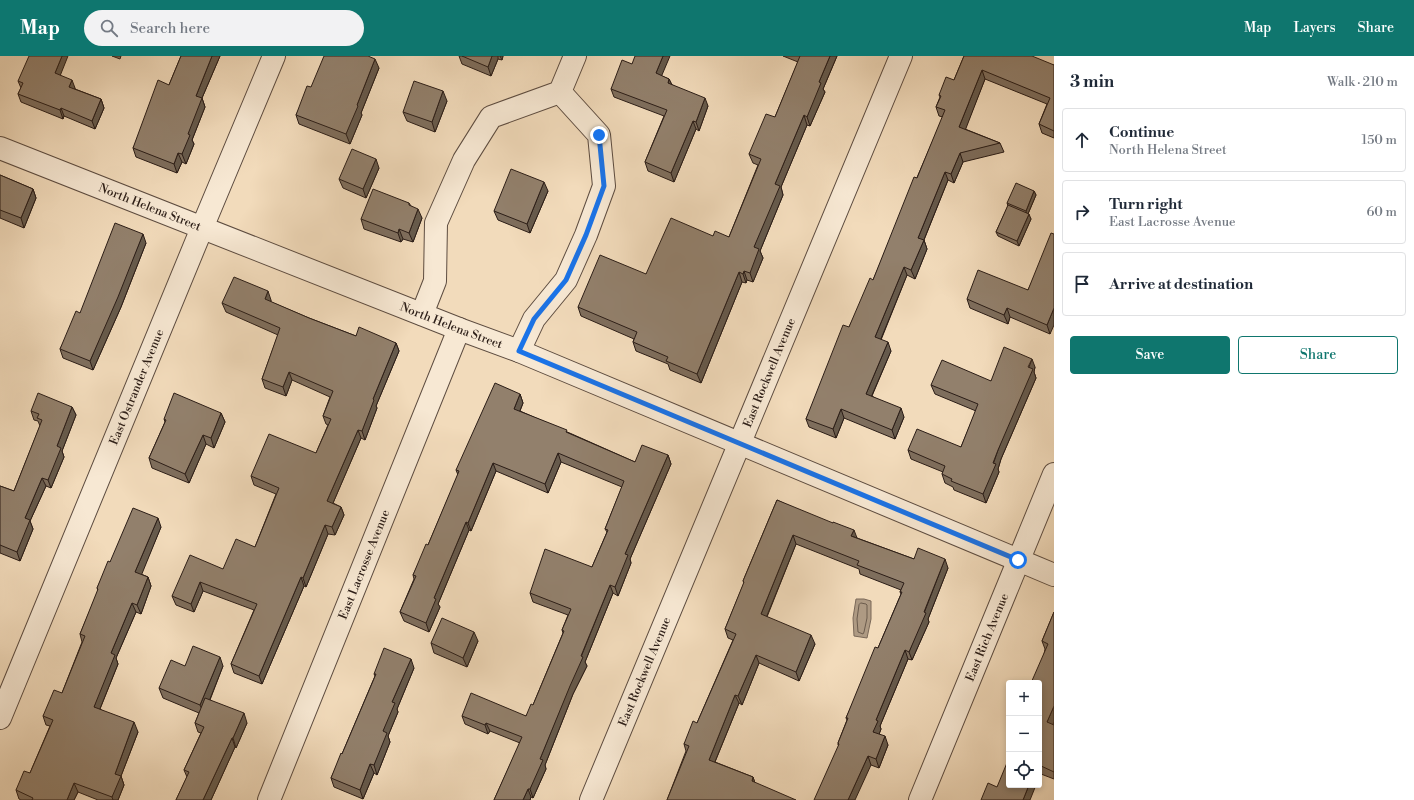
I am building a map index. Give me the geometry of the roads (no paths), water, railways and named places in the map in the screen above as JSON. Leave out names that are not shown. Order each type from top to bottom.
[{"type":"street","name":"East Ostrander Avenue","points":[[0,718],[274,56]]},
{"type":"street","points":[[422,314],[435,281],[436,223],[464,160],[491,117],[560,92],[575,56]]},
{"type":"street","name":"East Rockwell Avenue","points":[[591,800],[901,56]]},
{"type":"street","points":[[519,351],[534,319],[566,280],[586,235],[604,186],[599,135],[560,92]]},
{"type":"street","name":"North Helena Street","points":[[0,148],[459,329],[519,351],[1054,575]]},
{"type":"street","name":"East Lacrosse Avenue","points":[[269,800],[459,329]]},
{"type":"street","name":"East Rich Avenue","points":[[920,800],[1054,474]]},
{"type":"water","points":[[856,599],[871,601],[871,619],[867,638],[854,636],[853,618]]}]
